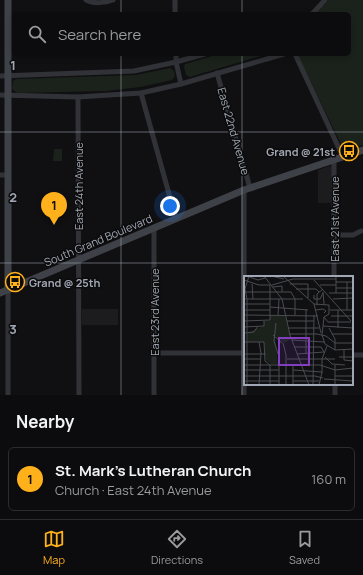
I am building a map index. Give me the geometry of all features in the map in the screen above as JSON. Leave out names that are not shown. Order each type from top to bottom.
[{"type":"main road","points":[[8,0],[8,76],[4,95],[8,175],[8,290]]},
{"type":"main road","name":"South Grand Boulevard","points":[[0,293],[247,189],[363,150]]},
{"type":"street","points":[[86,0],[92,3],[109,2],[113,0]]},
{"type":"street","points":[[175,0],[175,12]]},
{"type":"street","points":[[314,12],[325,0]]},
{"type":"street","points":[[176,56],[181,84]]},
{"type":"street","points":[[0,76],[134,71],[198,56]]},
{"type":"street","points":[[4,95],[78,97],[141,93],[181,84],[277,56]]},
{"type":"street","points":[[295,56],[343,157]]},
{"type":"street","name":"East 22nd Avenue","points":[[217,73],[247,189],[246,276]]},
{"type":"street","points":[[141,93],[176,219]]},
{"type":"street","name":"East 24th Avenue","points":[[78,97],[79,395]]},
{"type":"street","name":"East 21st Avenue","points":[[334,160],[334,276]]},
{"type":"street","points":[[0,175],[8,175]]},
{"type":"street","name":"East 23rd Avenue","points":[[154,228],[154,395]]},
{"type":"street","points":[[334,235],[353,235],[361,231]]},
{"type":"street","points":[[8,290],[8,395]]},
{"type":"street","points":[[154,353],[244,353]]},
{"type":"street","name":"East 22nd Avenue","points":[[244,385],[244,395]]},
{"type":"shaded area","points":[[329,0],[363,0],[363,145],[347,151],[343,148],[298,56],[351,56],[351,12],[317,12]]},
{"type":"shaded area","points":[[212,56],[260,56],[190,77],[186,75],[184,67],[185,64]]},
{"type":"shaded area","points":[[170,68],[174,71],[175,76],[172,80],[140,87],[107,91],[17,93],[12,89],[13,81],[16,79],[136,75]]},
{"type":"shaded area","points":[[54,149],[62,149],[62,161],[53,161]]},
{"type":"shaded area","points":[[332,165],[332,203],[318,203],[318,170]]},
{"type":"shaded area","points":[[82,309],[118,309],[118,325],[82,325]]},
{"type":"place","name":"Grand @ 21st","points":[[349,151]]},
{"type":"place","name":"St. Mark's Lutheran Church","points":[[54,225]]},
{"type":"place","name":"Grand @ 25th","points":[[15,282]]}]
